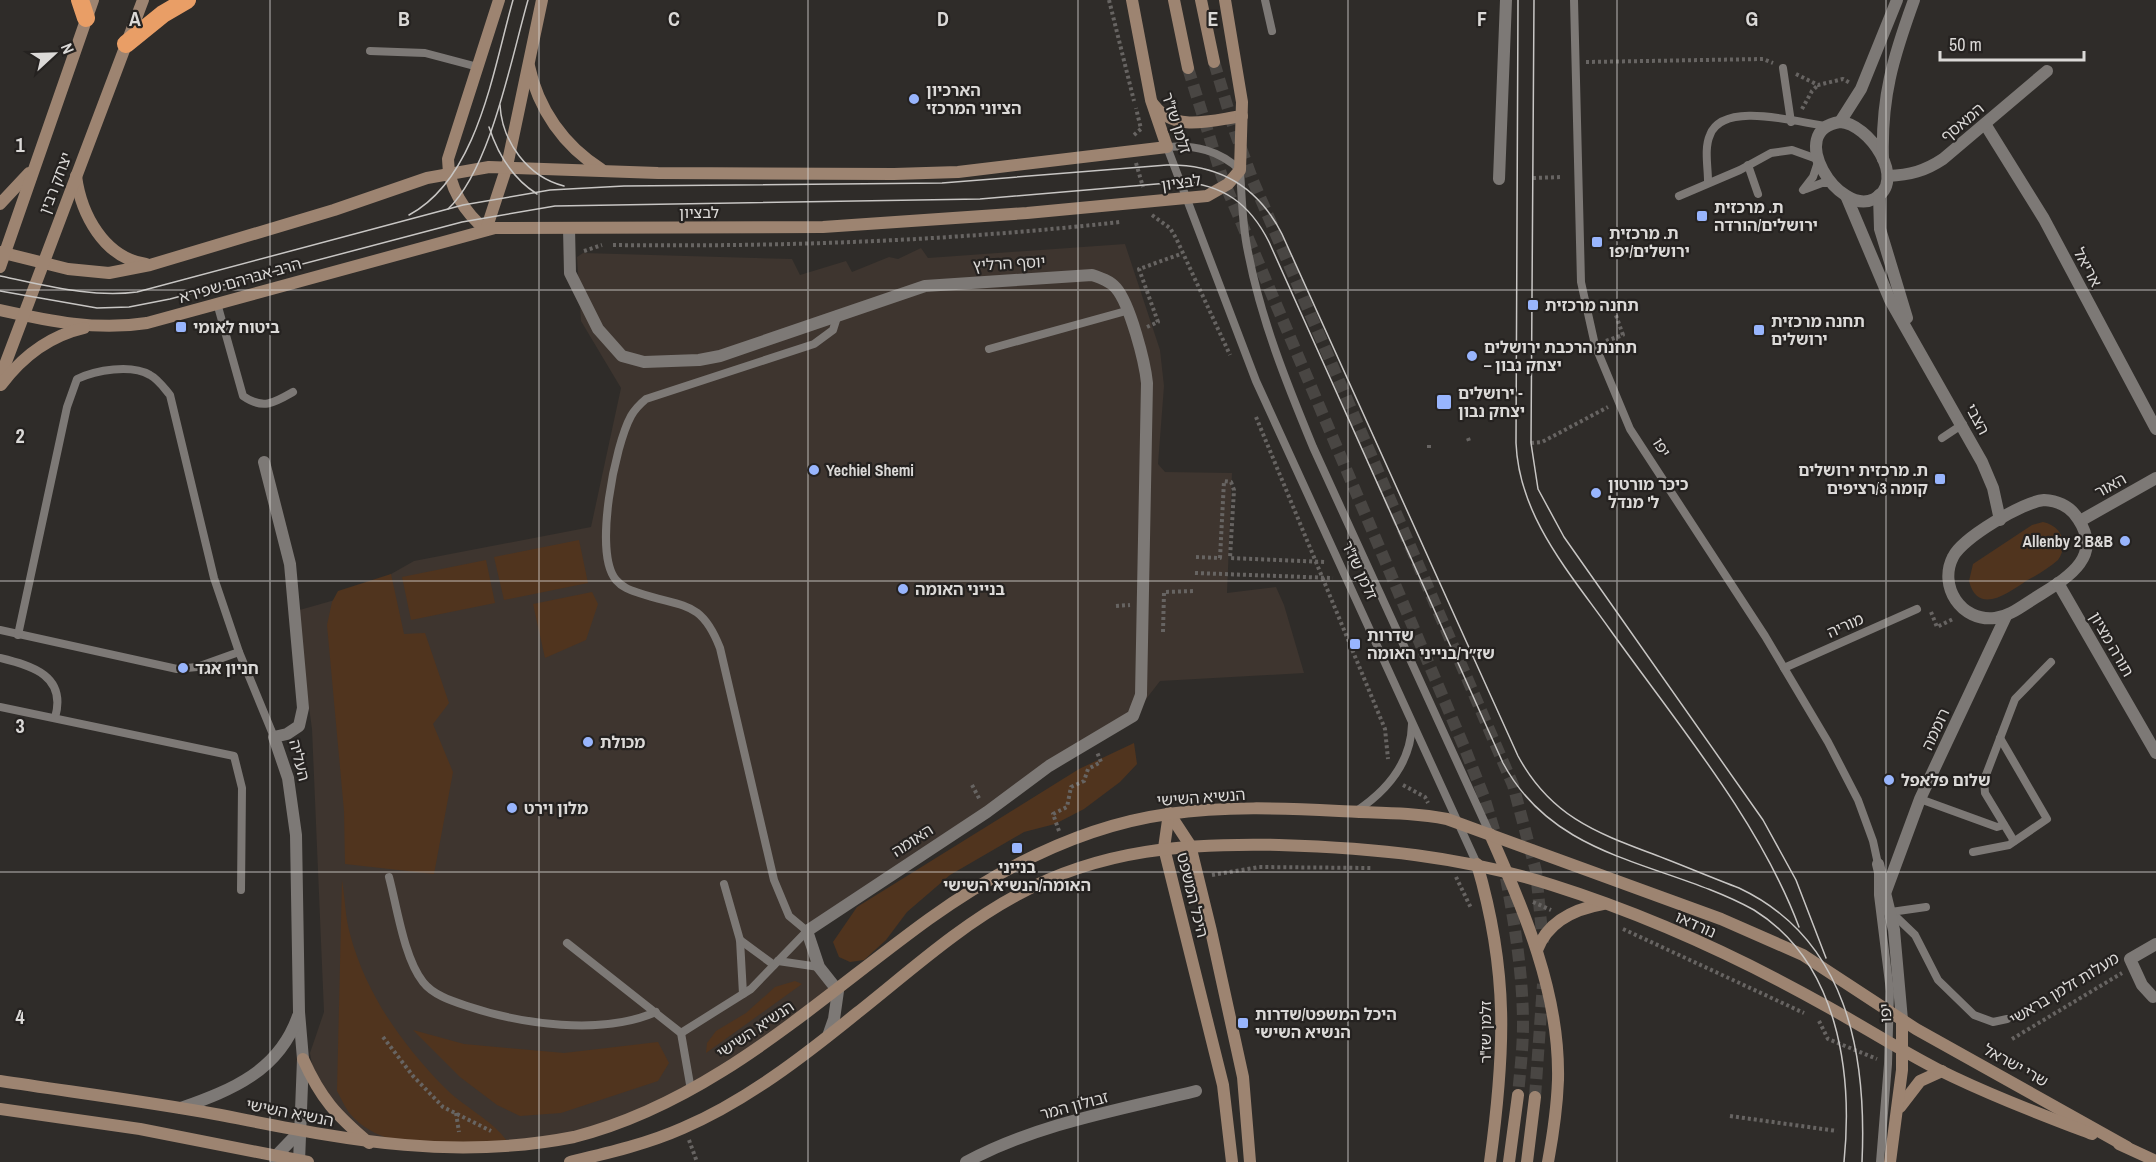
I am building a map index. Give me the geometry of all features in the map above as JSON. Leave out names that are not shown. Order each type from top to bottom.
[{"type":"highway","points":[[80,0],[86,18]]},
{"type":"highway","points":[[126,44],[162,14],[187,0]]},
{"type":"street","name":"יצחק רבין","points":[[0,267],[2,252],[93,0]]},
{"type":"street","points":[[499,0],[448,151],[449,173],[463,205],[486,230],[507,166],[542,0]]},
{"type":"street","name":"זלמן שז\"ר","points":[[1132,0],[1151,100],[1167,147]]},
{"type":"street","points":[[1174,0],[1188,68]]},
{"type":"street","points":[[1201,0],[1214,62]]},
{"type":"street","name":"זלמן שז\"ר","points":[[1226,0],[1240,87],[1242,116],[1240,170]]},
{"type":"street","points":[[1498,179],[1506,0]]},
{"type":"street","points":[[1840,122],[1861,89],[1897,0]]},
{"type":"street","points":[[1883,159],[1861,130],[1849,123],[1840,122],[1827,126],[1816,141],[1817,160],[1847,198],[1864,202],[1879,195],[1885,188],[1888,176],[1883,159],[1882,123],[1885,93],[1892,63],[1914,0]]},
{"type":"street","name":"יצחק רבין","points":[[0,378],[143,1]]},
{"type":"street","points":[[529,62],[542,105],[554,126],[578,153],[604,170]]},
{"type":"street","name":"המאסף","points":[[1888,176],[1912,174],[1929,169],[2047,71]]},
{"type":"street","points":[[1151,100],[1162,115],[1178,122],[1242,116]]},
{"type":"street","name":"אריאל","points":[[1985,124],[2044,219],[2156,429]]},
{"type":"street","name":"לבציון","points":[[507,166],[774,174],[958,172],[1167,147]]},
{"type":"street","points":[[0,204],[35,165]]},
{"type":"street","points":[[2,252],[94,273],[109,273],[150,265],[449,173],[507,166]]},
{"type":"street","name":"לבציון","points":[[486,230],[834,226],[1187,200],[1220,190],[1240,170]]},
{"type":"street","points":[[76,175],[84,208],[103,240],[127,259],[150,265]]},
{"type":"street","name":"הצבי","points":[[1879,195],[1880,229],[1914,339]]},
{"type":"street","name":"הצבי","points":[[1847,198],[1878,274],[1963,424],[1993,488],[2000,520]]},
{"type":"street","name":"יוסף הרליץ","points":[[569,228],[569,266],[572,281],[606,340],[622,356],[632,360],[656,363],[720,356],[925,286],[1092,275],[1107,280],[1118,290],[1142,353],[1147,383],[1141,695],[1133,716]]},
{"type":"street","name":"הרב אברהם שפירא","points":[[0,310],[91,327],[124,327],[147,323],[486,230]]},
{"type":"street","points":[[0,386],[38,347],[63,334],[91,327]]},
{"type":"street","name":"העליה","points":[[264,462],[290,564],[303,708],[299,726],[274,737],[288,778],[296,835],[299,1012],[303,1059],[302,1162]]},
{"type":"street","name":"האור","points":[[2080,521],[2156,478]]},
{"type":"street","points":[[2044,500],[2067,507],[2080,521],[2086,538],[2084,556],[2074,572],[2006,616],[1989,619],[1972,614],[1954,599],[1948,583],[1949,566],[1957,550],[2000,520],[2026,504],[2044,500]]},
{"type":"street","name":"תורה מציון","points":[[2058,583],[2156,753]]},
{"type":"street","name":"רוממה","points":[[1886,891],[1920,799],[2006,616]]},
{"type":"street","name":"האומה","points":[[807,930],[987,812],[1049,766],[1133,716]]},
{"type":"street","name":"הנשיא השישי","points":[[0,1081],[181,1108],[370,1144],[436,1153],[515,1150],[563,1140],[612,1126],[691,1090],[837,991],[926,921],[997,875],[1107,828],[1169,813],[1273,809],[1422,815],[1459,823],[1490,834]]},
{"type":"street","name":"היכל המשפט","points":[[1169,813],[1190,845],[1198,877],[1242,1077],[1250,1162]]},
{"type":"street","name":"היכל המשפט","points":[[1169,813],[1164,848],[1223,1085],[1232,1162]]},
{"type":"street","name":"זלמן שז\"ר","points":[[1490,834],[1537,951],[1553,1014],[1558,1080],[1548,1162]]},
{"type":"street","name":"נורדאו","points":[[1490,834],[1721,919],[1794,951],[1890,1012]]},
{"type":"street","points":[[570,1162],[646,1142],[685,1128],[737,1099],[828,1036],[952,936],[1022,892],[1105,859],[1190,845],[1352,847],[1432,855],[1477,864]]},
{"type":"street","name":"זלמן שז\"ר","points":[[1477,864],[1496,945],[1503,1024],[1502,1072],[1490,1162]]},
{"type":"street","name":"נורדאו","points":[[1477,864],[1605,904],[1743,964],[1828,1007],[1889,1043]]},
{"type":"street","name":"יפו","points":[[1878,864],[1891,912],[1899,961],[1902,1020],[1898,1111],[1890,1162]]},
{"type":"street","points":[[1537,951],[1544,936],[1560,919],[1574,911],[1605,904]]},
{"type":"street","points":[[807,930],[819,967],[837,991],[836,1011],[828,1036]]},
{"type":"street","name":"מעלות זלמן בראשי","points":[[2153,997],[2130,959],[2156,944]]},
{"type":"street","name":"העליה","points":[[181,1108],[227,1091],[265,1068],[285,1044],[299,1012]]},
{"type":"street","name":"שרי ישראל","points":[[1890,1012],[2127,1147]]},
{"type":"street","name":"שרי ישראל","points":[[1889,1043],[1942,1071],[2156,1161]]},
{"type":"street","points":[[303,1059],[317,1091],[337,1115],[370,1144]]},
{"type":"street","points":[[1898,1111],[1914,1085],[1942,1071]]},
{"type":"street","name":"זבולון המר","points":[[966,1162],[993,1148],[1064,1122],[1196,1091]]},
{"type":"street","points":[[1509,1162],[1518,1095]]},
{"type":"street","points":[[1527,1162],[1535,1097]]},
{"type":"street","points":[[0,1109],[101,1122],[276,1159],[302,1162]]},
{"type":"street","points":[[276,1159],[301,1130]]},
{"type":"lane","points":[[1265,0],[1272,31]]},
{"type":"lane","name":"יפו","points":[[1574,0],[1583,298],[1595,345],[1617,403],[1649,458],[1784,668],[1828,742],[1867,822],[1878,864],[1878,896],[1888,963],[1890,1012],[1880,1162]]},
{"type":"lane","points":[[370,51],[425,53],[478,67]]},
{"type":"lane","points":[[1783,68],[1793,122]]},
{"type":"lane","points":[[1708,181],[1708,138],[1719,123],[1742,115],[1827,126]]},
{"type":"lane","name":"לבציון","points":[[1167,147],[1208,150],[1224,157],[1240,170]]},
{"type":"lane","name":"זלמן שז\"ר","points":[[1167,147],[1256,381],[1477,864]]},
{"type":"lane","points":[[1679,196],[1771,153],[1783,150],[1801,152],[1817,160],[1813,177],[1803,190],[1822,183],[1833,183]]},
{"type":"lane","points":[[1748,165],[1758,194]]},
{"type":"lane","name":"זלמן שז\"ר","points":[[1240,170],[1247,251],[1266,324],[1290,391],[1313,447],[1490,834]]},
{"type":"lane","points":[[217,303],[243,396],[261,405],[271,404],[293,392]]},
{"type":"lane","points":[[989,349],[1126,311]]},
{"type":"lane","points":[[681,1033],[743,994],[807,930],[789,916],[774,880],[720,648],[711,626],[701,614],[686,605],[669,603],[626,589],[615,578],[611,569],[606,544],[606,521],[625,431],[636,408],[646,399],[814,344],[833,330],[838,314]]},
{"type":"lane","points":[[18,635],[67,407],[77,379],[91,373],[137,370],[150,375],[170,395],[214,578],[239,652],[274,737]]},
{"type":"lane","points":[[1942,438],[1963,424]]},
{"type":"lane","name":"מוריה","points":[[1784,668],[1917,609]]},
{"type":"lane","points":[[0,630],[177,669],[197,667],[239,652]]},
{"type":"lane","points":[[0,658],[41,671],[51,681],[58,706],[55,718]]},
{"type":"lane","points":[[2014,841],[1985,793],[1984,780],[2015,699],[2050,662]]},
{"type":"lane","points":[[0,707],[234,756],[242,788],[242,890]]},
{"type":"lane","points":[[1355,812],[1381,793],[1397,774],[1409,744],[1412,720]]},
{"type":"lane","points":[[1973,852],[2010,845],[2047,819],[2000,738]]},
{"type":"lane","points":[[1920,799],[1996,827],[2004,825]]},
{"type":"lane","points":[[389,877],[414,965],[422,982],[448,1000],[500,1017],[544,1024],[592,1024],[640,1019],[656,1012]]},
{"type":"lane","points":[[724,884],[740,940],[743,994]]},
{"type":"lane","points":[[1891,912],[1926,907]]},
{"type":"lane","points":[[1891,912],[1915,935],[1938,980],[1974,1015],[1993,1022],[2007,1019]]},
{"type":"lane","points":[[740,940],[776,963],[819,967]]},
{"type":"lane","points":[[567,943],[681,1033],[691,1090]]},
{"type":"path","points":[[1603,61],[1763,59],[1818,85]]},
{"type":"path","points":[[1793,122],[1818,85],[1843,80],[1861,89]]},
{"type":"path","points":[[1533,178],[1563,177]]},
{"type":"path","points":[[1158,322],[1140,269],[1181,254]]},
{"type":"path","points":[[1613,307],[1623,335]]},
{"type":"path","points":[[1531,443],[1542,442],[1617,403]]},
{"type":"path","points":[[1196,557],[1220,558],[1224,481],[1231,482],[1234,490],[1230,558],[1339,563]]},
{"type":"path","points":[[1195,573],[1346,579]]},
{"type":"path","points":[[1163,632],[1164,592],[1194,591]]},
{"type":"path","points":[[1053,814],[1067,807],[1071,787],[1084,781],[1088,769],[1101,762],[1094,740]]},
{"type":"path","points":[[1198,877],[1259,867],[1380,868]]},
{"type":"path","points":[[1451,878],[1484,889]]},
{"type":"path","points":[[1462,889],[1474,914]]},
{"type":"path","points":[[1517,898],[1543,905],[1560,919]]},
{"type":"path","points":[[1617,926],[1819,1021],[1828,1039],[1888,1064]]},
{"type":"path","name":"מעלות זלמן בראשי","points":[[2012,1038],[2133,966]]},
{"type":"path","points":[[382,1037],[413,1076],[443,1107],[488,1129],[515,1150]]},
{"type":"path","points":[[1730,1116],[1837,1131]]},
{"type":"path","points":[[685,1128],[697,1162]]},
{"type":"shaded area","points":[[1125,244],[1160,350],[1164,386],[1158,464],[1165,472],[1232,473],[1227,593],[1276,587],[1284,605],[1304,673],[1160,681],[1133,716],[807,930],[838,991],[715,1076],[612,1126],[491,1152],[437,1153],[370,1144],[317,1091],[310,1053],[324,1012],[312,729],[296,611],[356,594],[414,561],[591,527],[621,388],[581,321],[577,257],[583,253],[792,259],[800,275],[846,261],[852,272],[889,257],[898,259],[921,248],[928,258]]},
{"type":"shaded area","points":[[2043,522],[2055,527],[2062,536],[2063,548],[2058,560],[2002,596],[1986,600],[1973,592],[1969,581],[1973,564],[2032,525]]},
{"type":"shaded area","points":[[579,540],[588,583],[504,600],[494,557]]},
{"type":"shaded area","points":[[486,560],[495,603],[411,620],[402,577]]},
{"type":"shaded area","points":[[391,574],[404,634],[425,633],[449,703],[433,724],[453,772],[434,874],[345,864],[344,811],[327,625],[332,602],[338,591]]},
{"type":"shaded area","points":[[592,592],[598,604],[586,640],[545,658],[533,604]]},
{"type":"shaded area","points":[[1134,743],[1137,764],[1120,782],[1084,809],[1055,824],[1024,832],[950,875],[907,912],[886,940],[864,960],[850,962],[839,957],[833,942],[857,907],[1079,769]]},
{"type":"shaded area","points":[[342,880],[348,927],[357,955],[386,1016],[443,1086],[493,1126],[508,1142],[425,1145],[404,1142],[385,1137],[367,1128],[347,1109],[337,1091]]},
{"type":"shaded area","points":[[795,981],[802,984],[706,1053],[707,1043],[716,1031],[746,1013],[775,987]]},
{"type":"shaded area","points":[[413,1030],[464,1044],[564,1053],[658,1042],[669,1063],[658,1081],[561,1113],[520,1116],[497,1105],[460,1077]]},
{"type":"tunnel","points":[[1214,62],[1235,132],[1253,181],[1513,785],[1536,871],[1543,943]]},
{"type":"tunnel","points":[[1188,68],[1222,177],[1465,749],[1484,797],[1499,846]]},
{"type":"tunnel","points":[[1506,878],[1522,988],[1522,1042],[1518,1095]]},
{"type":"tunnel","points":[[1535,1097],[1543,984]]},
{"type":"tram line","points":[[409,215],[432,198],[452,176],[467,149],[489,89],[513,0]]},
{"type":"tram line","points":[[448,209],[463,191],[488,140],[507,81],[528,0]]},
{"type":"tram line","points":[[1518,0],[1516,443],[1519,470],[1526,495],[1549,543],[1564,566],[1740,811],[1782,888],[1799,927]]},
{"type":"tram line","points":[[1534,0],[1531,443],[1538,489],[1564,537],[1763,820],[1796,880],[1826,958]]},
{"type":"tram line","points":[[500,105],[506,132],[519,156],[539,175],[564,186]]},
{"type":"tram line","points":[[489,127],[507,165],[520,181],[537,194]]},
{"type":"tram line","points":[[0,276],[85,292],[137,292],[463,205],[550,190],[624,186],[942,183],[1167,165],[1204,169],[1220,174],[1249,191],[1261,203],[1282,234],[1518,756],[1531,776],[1559,807],[1593,829],[1739,888],[1775,910],[1804,937],[1827,968],[1843,1003],[1854,1041],[1863,1121],[1862,1162]]},
{"type":"tram line","points":[[0,291],[97,308],[129,307],[170,299],[462,222],[555,206],[980,199],[1180,182],[1209,187],[1222,192],[1234,198],[1244,207],[1269,242],[1503,763],[1525,796],[1552,821],[1582,840],[1615,855],[1720,894],[1754,910],[1782,932],[1805,959],[1822,989],[1834,1022],[1842,1056],[1846,1092],[1844,1162]]},
{"type":"place","name":"הארכיון הציוני המרכזי","points":[[914,99]]},
{"type":"place","name":"ת. מרכזית ירושלים/הורדה","points":[[1702,216]]},
{"type":"place","name":"ת. מרכזית ירושלים/יפו","points":[[1597,242]]},
{"type":"place","name":"תחנה מרכזית","points":[[1533,305]]},
{"type":"place","name":"ביטוח לאומי","points":[[181,327]]},
{"type":"place","name":"תחנה מרכזית ירושלים","points":[[1759,330]]},
{"type":"place","name":"תחנת הרכבת ירושלים – יצחק נבון","points":[[1472,356]]},
{"type":"place","name":"ירושלים - יצחק נבון","points":[[1444,402]]},
{"type":"place","name":"Yechiel Shemi","points":[[814,470]]},
{"type":"place","name":"ת. מרכזית ירושלים קומה 3/רציפים","points":[[1940,479]]},
{"type":"place","name":"כיכר מורטון ל' מנדל","points":[[1596,493]]},
{"type":"place","name":"Allenby 2 B&B","points":[[2125,541]]},
{"type":"place","name":"בנייני האומה","points":[[903,589]]},
{"type":"place","name":"שדרות שז״ר/בנייני האומה","points":[[1355,644]]},
{"type":"place","name":"חניון אגד","points":[[183,668]]},
{"type":"place","name":"מכולת","points":[[588,742]]},
{"type":"place","name":"שלום פלאפל","points":[[1889,780]]},
{"type":"place","name":"מלון וירט","points":[[512,808]]},
{"type":"place","name":"בנייני האומה/הנשיא השישי","points":[[1017,848]]},
{"type":"place","name":"היכל המשפט/שדרות הנשיא השישי","points":[[1243,1023]]}]
